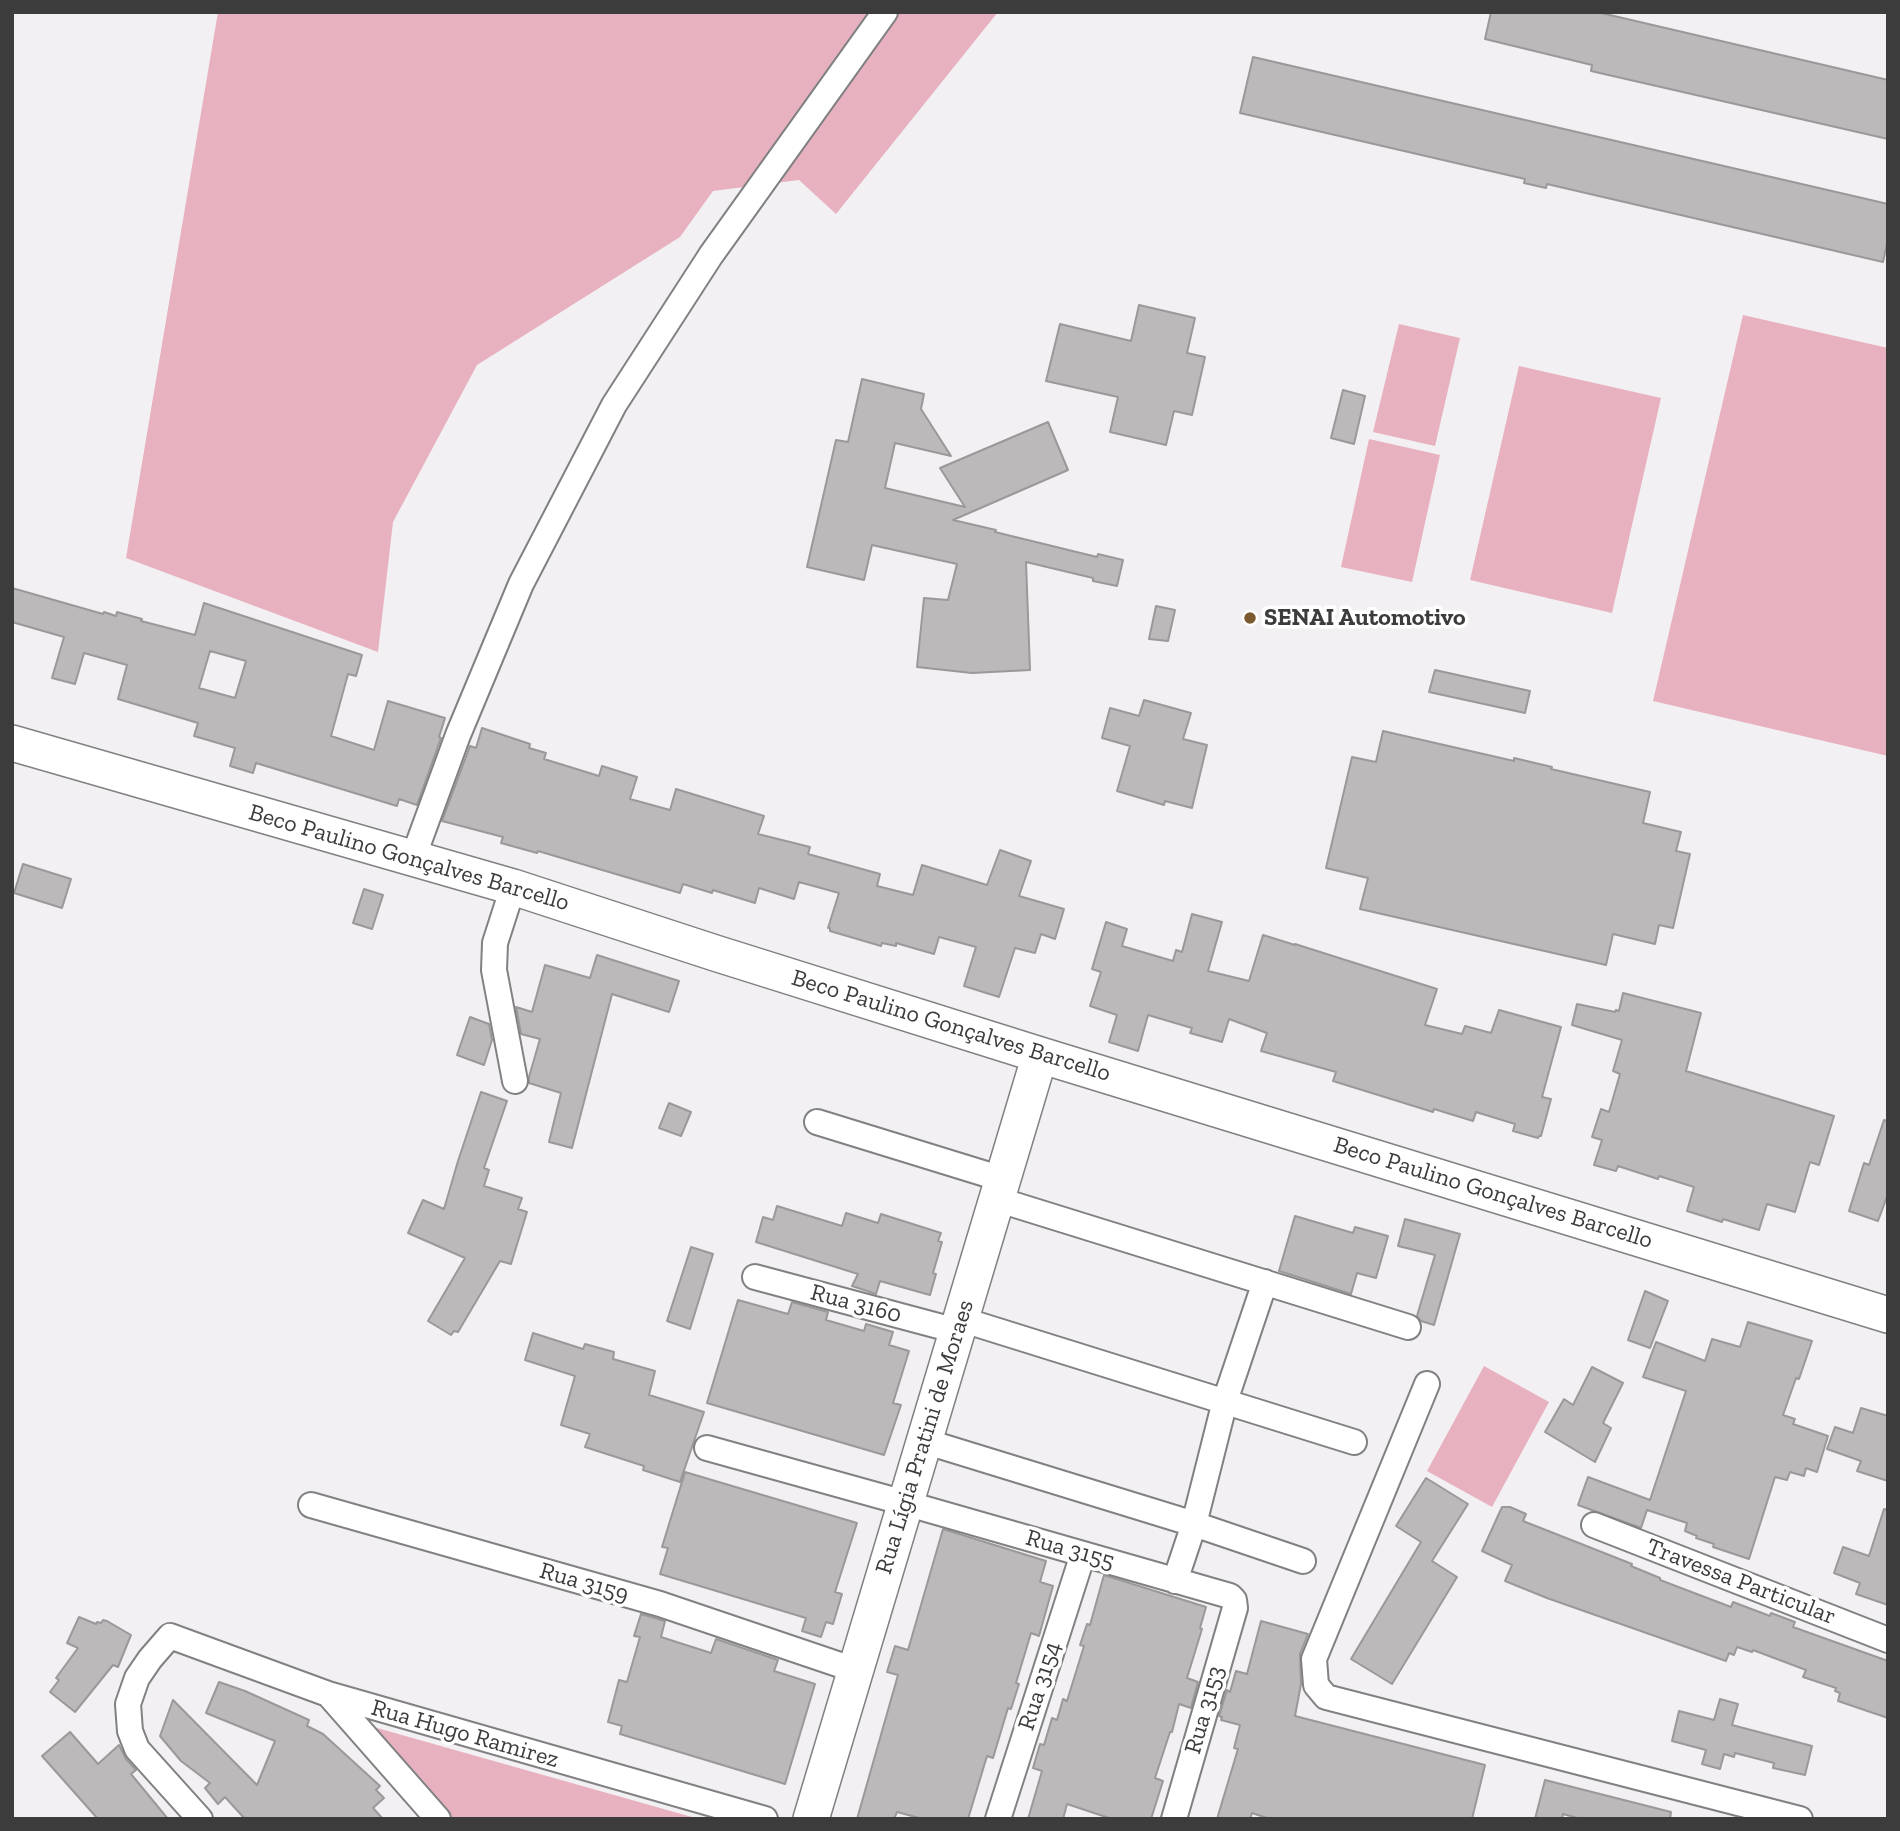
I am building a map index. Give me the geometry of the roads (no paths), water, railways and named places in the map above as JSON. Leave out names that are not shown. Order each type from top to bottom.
[{"type":"main road","name":"Beco Paulino Gonçalves Barcello","points":[[12,743],[513,887],[1040,1055],[1888,1315]]},
{"type":"main road","name":"Rua Lígia Pratini de Moraes","points":[[811,1819],[1040,1055]]},
{"type":"street","points":[[413,858],[458,735],[521,584],[614,405],[711,255],[885,12]]},
{"type":"street","points":[[513,887],[495,943],[494,970],[515,1080]]},
{"type":"street","points":[[817,1122],[1265,1282],[1408,1327]]},
{"type":"street","name":"Rua 3160","points":[[755,1277],[959,1325],[1225,1401],[1353,1442]]},
{"type":"street","points":[[1175,1581],[1194,1524],[1225,1401],[1265,1282]]},
{"type":"street","points":[[1427,1384],[1314,1659],[1316,1685],[1326,1697],[1800,1819]]},
{"type":"street","points":[[924,1441],[1194,1524],[1303,1561]]},
{"type":"street","name":"Rua 3155","points":[[707,1448],[1230,1596],[1234,1600]]},
{"type":"street","name":"Rua 3159","points":[[311,1505],[660,1604],[855,1670]]},
{"type":"street","name":"Travessa Particular","points":[[1594,1525],[1888,1640]]},
{"type":"street","name":"Rua 3154","points":[[998,1819],[1083,1554]]},
{"type":"street","name":"Rua 3153","points":[[1174,1819],[1235,1608],[1234,1600]]},
{"type":"street","name":"Rua Hugo Ramirez","points":[[200,1819],[137,1749],[130,1731],[128,1704],[137,1678],[170,1636],[328,1695],[765,1819]]},
{"type":"street","points":[[328,1695],[438,1819]]},
{"type":"place","name":"SENAI Automotivo","points":[[1250,618]]}]
